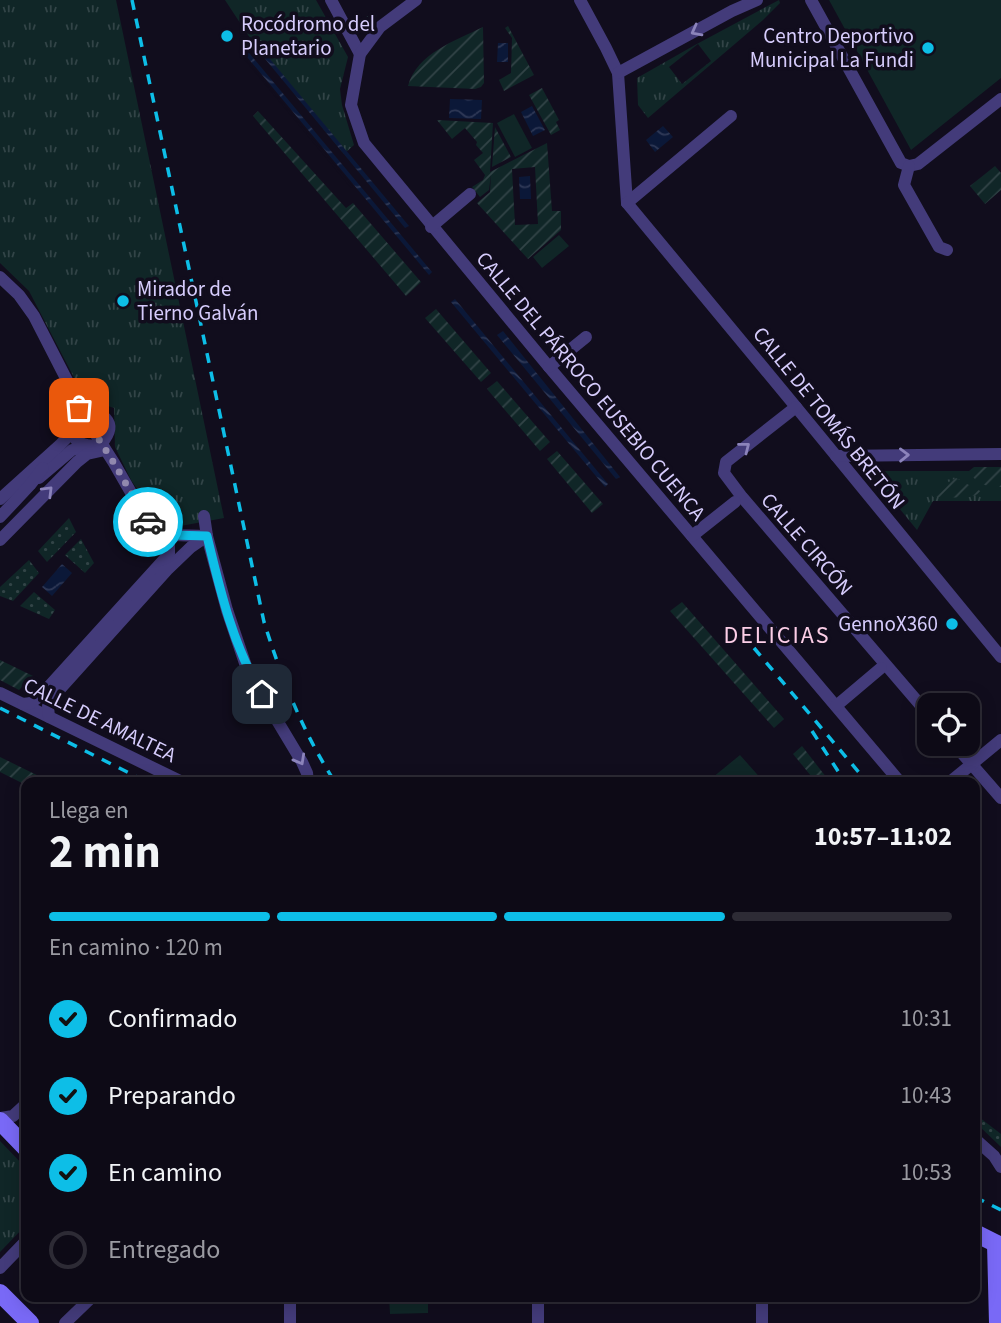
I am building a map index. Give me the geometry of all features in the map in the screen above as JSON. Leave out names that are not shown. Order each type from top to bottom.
[{"type":"main road","points":[[0,1119],[21,1142]]},
{"type":"main road","points":[[980,1236],[998,1245],[998,1323]]},
{"type":"main road","points":[[0,1293],[30,1323]]},
{"type":"street","points":[[331,0],[360,54]]},
{"type":"street","name":"CALLE DEL PÁRROCO EUSEBIO CUENCA","points":[[416,0],[380,27],[360,54],[351,104],[364,143],[549,368],[896,777]]},
{"type":"street","points":[[580,0],[618,73],[627,204]]},
{"type":"street","points":[[618,73],[757,0]]},
{"type":"street","points":[[811,0],[901,163],[909,166],[918,164],[1001,99]]},
{"type":"street","points":[[627,204],[731,116]]},
{"type":"street","points":[[909,166],[904,185],[939,247],[947,250]]},
{"type":"street","points":[[431,227],[470,194]]},
{"type":"street","name":"CALLE DE TOMÁS BRETÓN","points":[[627,204],[1001,657]]},
{"type":"street","points":[[0,277],[19,295],[34,316],[79,408],[73,430],[0,499]]},
{"type":"street","points":[[549,368],[586,337]]},
{"type":"street","name":"CALLE CIRCÓN","points":[[796,407],[726,462],[724,473],[741,497],[917,701]]},
{"type":"street","points":[[0,540],[77,462],[95,451],[108,435],[108,421],[100,413],[79,408]]},
{"type":"street","points":[[73,430],[79,442],[98,447],[149,524],[166,534],[207,536]]},
{"type":"street","points":[[30,485],[72,450],[98,447]]},
{"type":"street","points":[[0,517],[30,485],[51,458],[51,453]]},
{"type":"street","points":[[836,456],[1001,454]]},
{"type":"street","name":"CALLE CIRCÓN","points":[[692,536],[735,502]]},
{"type":"street","points":[[204,516],[226,610],[248,672],[302,762],[307,777]]},
{"type":"street","points":[[23,704],[31,703],[42,694],[169,554],[166,534]]},
{"type":"street","points":[[50,717],[48,706],[51,699],[167,570],[207,536]]},
{"type":"street","points":[[836,706],[881,668]]},
{"type":"street","name":"CALLE DE AMALTEA","points":[[0,693],[172,777]]},
{"type":"street","points":[[956,777],[1001,740]]},
{"type":"street","points":[[965,756],[1001,798]]},
{"type":"street","points":[[0,1119],[13,1116],[21,1109]]},
{"type":"street","points":[[980,1143],[994,1156],[1001,1167]]},
{"type":"street","points":[[0,1268],[21,1246]]},
{"type":"street","points":[[65,1323],[87,1302]]},
{"type":"street","points":[[290,1302],[290,1323]]},
{"type":"street","points":[[538,1302],[538,1323]]},
{"type":"street","points":[[762,1302],[762,1323]]},
{"type":"green space","points":[[0,0],[116,0],[224,518],[164,529],[131,480],[115,447],[114,408],[90,400],[81,391],[29,291],[0,263]]},
{"type":"green space","points":[[225,0],[316,0],[348,57],[340,89],[354,145],[344,154],[252,41]]},
{"type":"green space","points":[[779,0],[780,3],[763,20],[648,118],[638,105],[637,78],[695,45]],"holes":[[[698,44],[711,61],[682,84],[669,67]]]},
{"type":"green space","name":"Centro Deportivo Municipal La Fundi","points":[[829,0],[1001,0],[1001,78],[911,150]]},
{"type":"green space","points":[[375,12],[377,16],[360,32],[355,23]]},
{"type":"green space","points":[[508,26],[534,75],[504,91],[499,80],[511,73],[512,38],[505,28]]},
{"type":"green space","points":[[483,27],[484,83],[481,87],[408,86],[420,65],[438,49]]},
{"type":"green space","points":[[542,88],[559,120],[556,122],[560,130],[551,135],[529,95]]},
{"type":"green space","points":[[258,111],[346,208],[353,203],[421,282],[406,296],[253,116]]},
{"type":"green space","points":[[514,114],[532,148],[515,157],[497,123]]},
{"type":"green space","points":[[437,120],[493,123],[490,172],[547,143],[552,211],[561,211],[561,230],[528,259],[477,203],[490,192],[491,174],[489,190],[480,197],[472,187],[483,180],[485,175],[474,160],[483,153],[476,145],[477,142],[465,128],[452,139]],"holes":[[[535,167],[538,224],[515,225],[512,169]]]},
{"type":"green space","points":[[495,127],[511,157],[492,167]]},
{"type":"green space","points":[[995,166],[1001,173],[1001,190],[985,204],[970,186]]},
{"type":"green space","points":[[559,235],[569,246],[542,268],[533,257]]},
{"type":"green space","points":[[436,309],[491,373],[481,382],[425,318]]},
{"type":"green space","points":[[497,381],[550,442],[540,451],[487,389]]},
{"type":"green space","points":[[557,451],[603,504],[592,513],[547,459]]},
{"type":"green space","points":[[974,467],[1001,467],[1001,487],[991,487],[978,482],[969,471]]},
{"type":"green space","points":[[875,471],[1001,471],[1001,501],[933,501],[917,530],[872,475]]},
{"type":"green space","points":[[956,478],[982,492],[965,497],[933,497],[930,492]]},
{"type":"green space","points":[[69,518],[76,532],[47,562],[38,551]]},
{"type":"green space","points":[[81,539],[94,563],[85,573],[65,555]]},
{"type":"green space","points":[[29,560],[39,573],[13,601],[0,596],[0,587]]},
{"type":"green space","points":[[34,592],[55,610],[49,619],[20,606]]},
{"type":"green space","points":[[682,602],[784,719],[774,728],[670,611]]},
{"type":"green space","points":[[0,660],[33,676],[19,690],[0,680]]},
{"type":"green space","points":[[802,746],[826,777],[812,777],[793,754]]},
{"type":"green space","points":[[740,755],[760,777],[713,777]]},
{"type":"green space","points":[[0,757],[41,777],[21,777],[21,782],[0,772]]},
{"type":"green space","points":[[980,1118],[1001,1134],[1001,1147],[980,1127]]},
{"type":"green space","points":[[0,1141],[21,1163],[21,1230],[0,1252]]},
{"type":"green space","points":[[389,1302],[428,1302],[428,1313],[390,1314]]},
{"type":"water","points":[[255,41],[409,226],[405,228],[252,43]]},
{"type":"water","points":[[498,43],[508,43],[508,62],[497,62]]},
{"type":"water","points":[[245,48],[432,272],[429,275],[242,51]]},
{"type":"water","points":[[450,99],[482,100],[481,119],[449,118]]},
{"type":"water","points":[[532,106],[545,130],[533,136],[521,112]]},
{"type":"water","points":[[663,126],[673,137],[655,152],[646,140]]},
{"type":"water","points":[[530,176],[531,199],[520,199],[519,177]]},
{"type":"water","points":[[455,299],[608,484],[605,487],[451,302]]},
{"type":"water","points":[[503,331],[620,477],[616,479],[497,335]]},
{"type":"water","points":[[62,564],[72,573],[52,596],[42,587]]},
{"type":"pier","points":[[238,50],[353,187],[351,188]]},
{"type":"railway","points":[[132,0],[264,622],[294,704],[332,777]]},
{"type":"railway","points":[[754,648],[863,777]]},
{"type":"railway","points":[[0,708],[137,777]]},
{"type":"railway","points":[[812,731],[842,777]]},
{"type":"railway","points":[[980,1200],[1001,1210]]},
{"type":"way so far","points":[[79,408],[148,522]]},
{"type":"place","name":"Rocódromo del Planetario","points":[[227,36]]},
{"type":"place","name":"Centro Deportivo Municipal La Fundi","points":[[928,48]]},
{"type":"place","name":"Mirador de Tierno Galván","points":[[123,301]]},
{"type":"place","name":"GennoX360","points":[[952,624]]},
{"type":"district","name":"DELICIAS","points":[[777,635]]},
{"type":"route","points":[[148,522],[166,534],[207,536],[226,610],[248,672],[262,694]]}]
